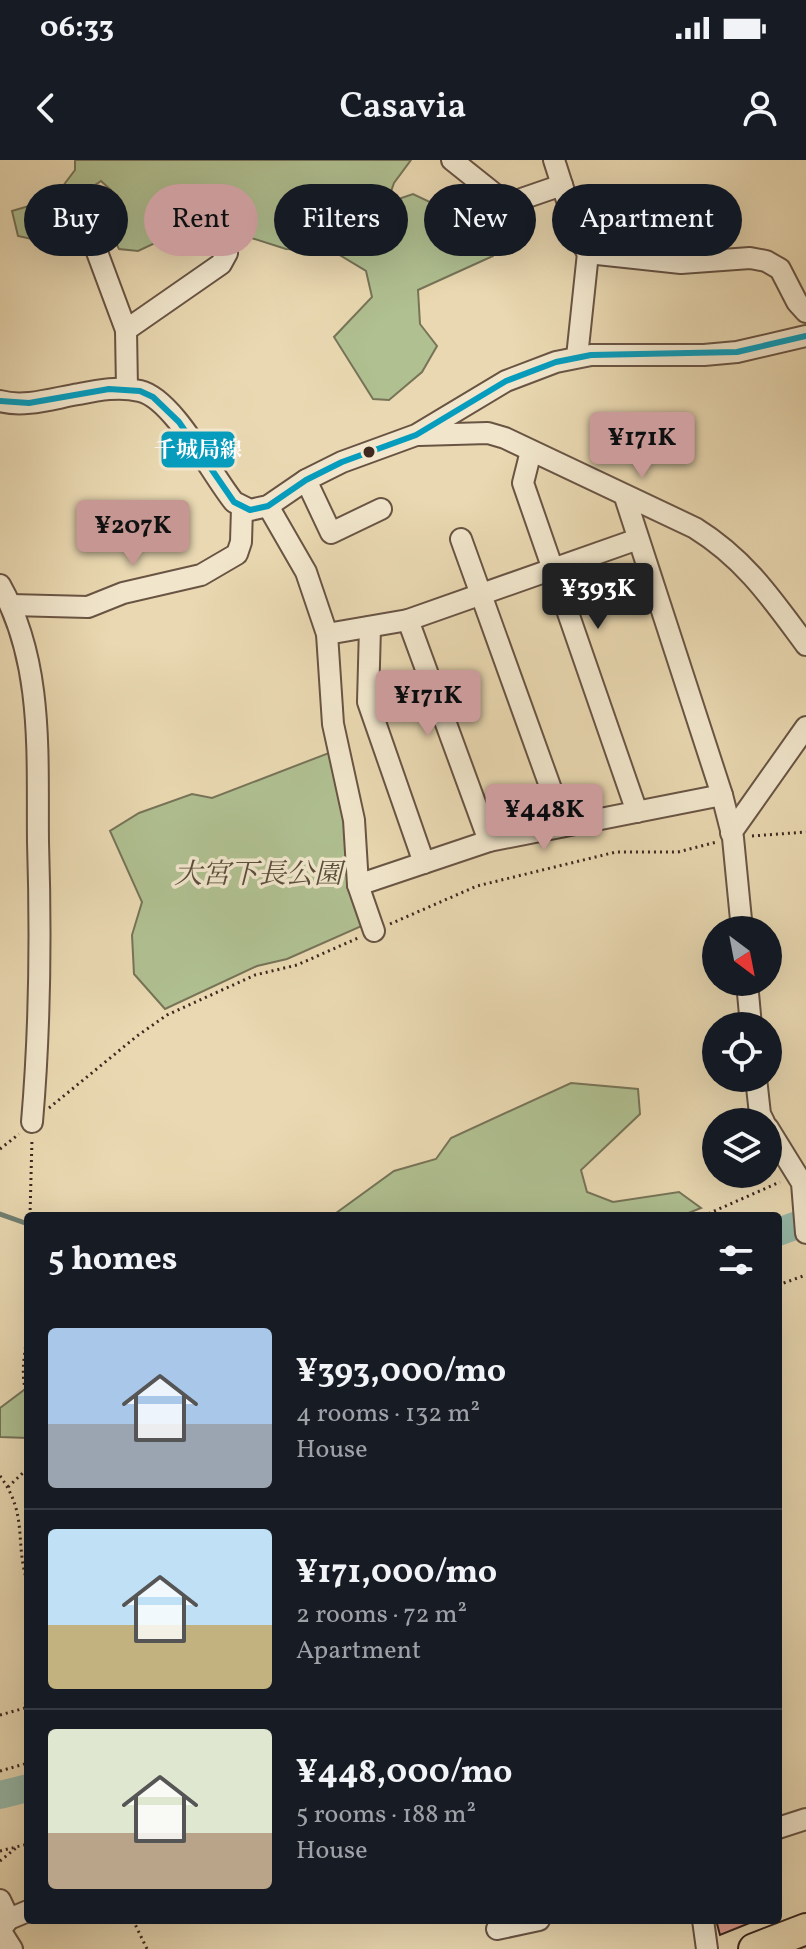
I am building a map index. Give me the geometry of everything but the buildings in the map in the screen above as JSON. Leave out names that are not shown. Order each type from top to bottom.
[{"type":"highway","points":[[754,1949],[806,1929]]},
{"type":"street","points":[[452,160],[507,204],[552,188]]},
{"type":"street","points":[[554,160],[562,184]]},
{"type":"street","points":[[98,256],[126,330],[127,389]]},
{"type":"street","points":[[126,330],[221,264],[225,256]]},
{"type":"street","points":[[577,357],[588,256]]},
{"type":"street","points":[[616,256],[681,263],[750,258],[766,261],[780,269],[797,302],[806,312]]},
{"type":"street","points":[[0,401],[20,404],[112,388],[154,397],[169,412],[227,494],[242,508],[259,510],[306,480],[342,462],[416,435],[506,381],[577,357],[737,352],[806,336]]},
{"type":"street","points":[[416,435],[488,433],[695,528],[734,555],[766,591],[806,645]]},
{"type":"street","points":[[531,451],[523,483],[637,812]]},
{"type":"street","points":[[306,480],[331,533],[381,509]]},
{"type":"street","points":[[625,497],[722,795],[732,835],[741,916]]},
{"type":"street","points":[[268,506],[306,572],[327,634],[333,724],[354,820],[358,885],[374,931]]},
{"type":"street","points":[[32,1122],[39,1039],[41,925],[37,737],[31,672],[4,595],[88,607],[123,593],[201,575],[237,554],[241,542],[242,508]]},
{"type":"street","points":[[461,539],[564,825]]},
{"type":"street","points":[[327,634],[408,620],[638,539]]},
{"type":"street","points":[[408,620],[489,841]]},
{"type":"street","points":[[370,627],[368,702],[424,863]]},
{"type":"street","points":[[732,835],[806,727]]},
{"type":"street","points":[[358,885],[489,841],[722,795]]},
{"type":"street","points":[[782,1151],[799,1179],[806,1233]]},
{"type":"street","points":[[782,1827],[806,1819]]},
{"type":"street","points":[[12,1910],[0,1930],[12,1949]]},
{"type":"street","points":[[497,1929],[520,1924]]},
{"type":"street","points":[[704,1924],[707,1949]]},
{"type":"path","points":[[732,835],[806,832]]},
{"type":"path","points":[[0,1149],[32,1122]]},
{"type":"path","points":[[30,1212],[32,1122]]},
{"type":"path","points":[[713,1212],[799,1179]]},
{"type":"path","points":[[782,1284],[806,1275]]},
{"type":"path","points":[[8,1487],[24,1472]]},
{"type":"path","points":[[0,1476],[20,1517],[24,1572]]},
{"type":"path","points":[[0,1715],[24,1708]]},
{"type":"path","points":[[0,1771],[24,1764]]},
{"type":"path","points":[[0,1851],[24,1845]]},
{"type":"path","points":[[0,1861],[18,1846]]},
{"type":"path","points":[[135,1924],[147,1949]]},
{"type":"green space","points":[[75,160],[411,160],[394,184],[274,184],[274,245],[258,240],[258,184],[144,184],[144,248],[138,251],[128,250],[128,184],[104,184],[101,181],[97,184],[64,184],[75,170]]},
{"type":"green space","points":[[413,194],[424,199],[424,256],[493,256],[418,290],[420,324],[437,346],[422,372],[389,400],[373,399],[334,337],[372,297],[366,271],[341,256],[408,256],[408,196]]},
{"type":"green space","points":[[24,207],[24,237],[18,236],[12,211]]},
{"type":"green space","name":"大宮下長公園","points":[[334,751],[364,925],[287,959],[257,966],[165,1009],[134,974],[132,935],[142,902],[110,831],[139,813],[192,794],[212,798]]},
{"type":"green space","points":[[571,1083],[638,1089],[640,1114],[581,1170],[587,1192],[613,1202],[679,1192],[701,1208],[691,1212],[338,1212],[394,1171],[436,1159],[451,1138]]},
{"type":"green space","points":[[24,1390],[24,1438],[0,1437],[0,1408]]},
{"type":"waterway","points":[[0,1214],[24,1223]]},
{"type":"waterway","points":[[782,1231],[806,1222]]},
{"type":"waterway","points":[[0,1795],[24,1789]]},
{"type":"transit line","name":"千城局線","points":[[0,401],[29,403],[109,389],[140,391],[153,397],[179,422],[234,502],[250,510],[268,506],[306,480],[342,462],[416,435],[506,381],[556,362],[591,355],[737,352],[806,336]]}]
